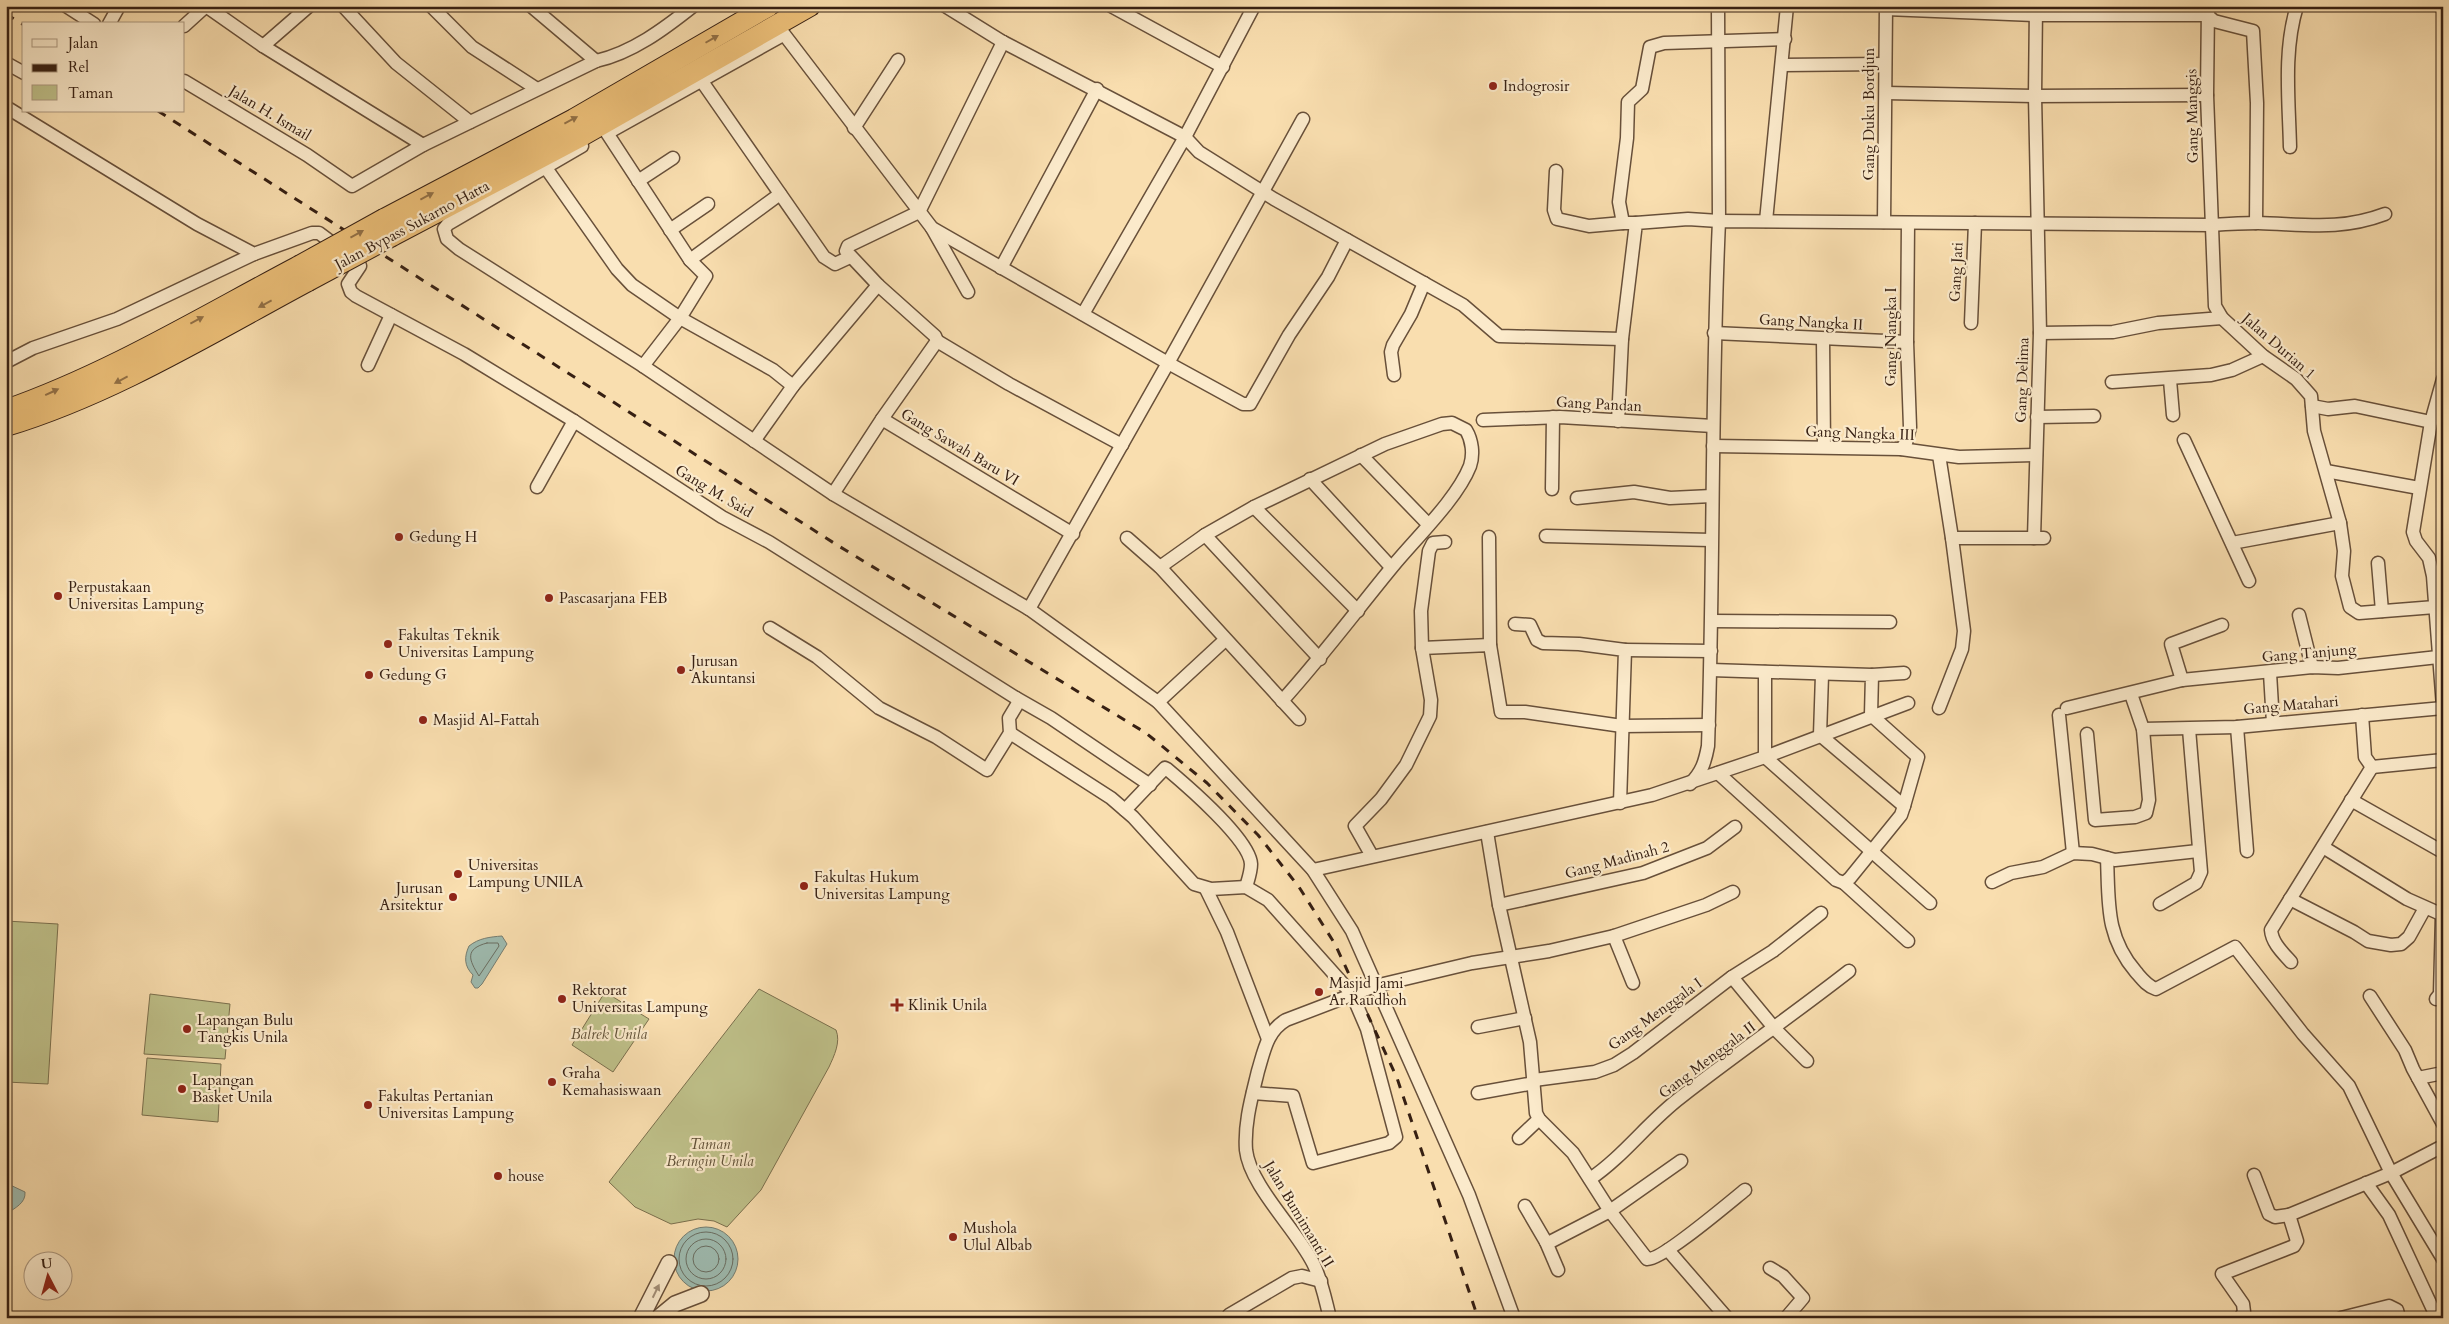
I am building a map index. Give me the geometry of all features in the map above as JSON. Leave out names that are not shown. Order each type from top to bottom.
[{"type":"highway","name":"Jalan Bypass Sukarno Hatta","points":[[388,227],[578,138],[780,30],[810,6]]},
{"type":"highway","name":"Jalan Bypass Sukarno Hatta","points":[[6,426],[42,416],[113,384],[304,273],[388,227],[765,7]]},
{"type":"highway","name":"Jalan Bypass Sukarno Hatta","points":[[6,410],[38,398],[109,366],[304,273]]},
{"type":"street","points":[[66,6],[91,22]]},
{"type":"street","points":[[110,22],[119,6]]},
{"type":"street","points":[[185,25],[206,6],[263,46],[424,145],[596,61],[619,55],[632,48],[687,8]]},
{"type":"street","points":[[263,46],[309,6]]},
{"type":"street","points":[[343,6],[396,63],[470,122]]},
{"type":"street","points":[[430,6],[472,47],[537,89]]},
{"type":"street","points":[[531,6],[596,61]]},
{"type":"street","points":[[945,6],[1003,42],[1097,89],[1185,137],[1199,152],[1263,191],[1463,305],[1499,336],[1622,339]]},
{"type":"street","points":[[1111,6],[1223,67]]},
{"type":"street","points":[[1083,314],[1185,137],[1254,6]]},
{"type":"street","points":[[1690,784],[1699,775],[1704,765],[1709,725],[1711,670],[1714,333],[1719,222],[1718,6]]},
{"type":"street","points":[[1766,221],[1787,6]]},
{"type":"street","points":[[2290,147],[2288,71],[2293,19],[2297,6]]},
{"type":"street","points":[[1886,8],[2036,11],[2207,10],[2214,21],[2250,30],[2254,34],[2257,103],[2256,223]]},
{"type":"street","name":"Gang Duku Bordjun","points":[[1884,222],[1886,8]]},
{"type":"street","name":"Gang Manggis","points":[[2207,10],[2207,95],[2211,225]]},
{"type":"street","name":"Gang Delima","points":[[1952,538],[2039,538],[2036,455],[2040,333],[2035,96],[2036,11]]},
{"type":"street","points":[[968,292],[932,228],[780,30],[701,80],[448,224],[444,229],[445,236],[459,249],[643,366],[833,494],[1029,609],[1158,702],[1313,870],[1352,932],[1469,1195],[1499,1282],[1514,1318]]},
{"type":"street","points":[[1618,421],[1629,223],[1619,202],[1627,138],[1628,105],[1630,99],[1642,89],[1650,47],[1664,43],[1785,39]]},
{"type":"street","points":[[1003,42],[919,212],[848,246],[846,251],[878,285],[931,332],[937,341],[1009,384],[1122,445]]},
{"type":"street","points":[[854,128],[898,60]]},
{"type":"street","points":[[6,63],[22,72]]},
{"type":"street","points":[[1782,65],[1886,64]]},
{"type":"street","points":[[701,80],[780,194],[831,263],[840,263],[850,257]]},
{"type":"street","name":"Jalan H. Ismail","points":[[185,82],[307,154],[352,186],[424,145]]},
{"type":"street","points":[[1001,268],[1097,89]]},
{"type":"street","points":[[1886,93],[2035,96],[2207,95]]},
{"type":"street","points":[[6,107],[197,224],[254,254]]},
{"type":"street","points":[[1029,609],[1073,534],[1303,119]]},
{"type":"street","points":[[607,133],[690,260],[706,276],[680,318],[643,366]]},
{"type":"street","points":[[638,181],[673,158]]},
{"type":"street","points":[[546,168],[617,269],[632,285],[680,318],[773,370],[793,386]]},
{"type":"street","points":[[1556,171],[1554,210],[1557,219],[1589,226],[1669,220],[1719,222],[1975,222],[2211,225],[2256,223],[2333,226],[2352,224],[2385,214]]},
{"type":"street","points":[[690,260],[780,194]]},
{"type":"street","points":[[670,230],[708,204]]},
{"type":"street","name":"Gang Jati","points":[[1970,323],[1975,222]]},
{"type":"street","name":"Gang Nangka I","points":[[1901,449],[1906,443],[1910,427],[1907,342],[1908,223]]},
{"type":"street","name":"Jalan Durian 1","points":[[2211,225],[2214,300],[2222,318],[2262,356],[2296,379],[2311,396],[2312,406]]},
{"type":"street","points":[[932,228],[1243,404],[1250,404],[1288,335],[1328,277],[1348,240]]},
{"type":"street","name":"Gang M. Said","points":[[254,254],[316,232],[359,263],[360,266],[348,284],[351,292],[464,354],[574,421],[722,517],[769,542],[1016,698],[1051,718],[1150,785]]},
{"type":"street","points":[[6,362],[33,348],[117,318],[254,254]]},
{"type":"street","points":[[1394,376],[1391,352],[1393,345],[1411,314],[1424,283]]},
{"type":"street","points":[[754,441],[793,386],[878,285]]},
{"type":"street","points":[[368,365],[391,315]]},
{"type":"street","points":[[2040,333],[2113,332],[2158,323],[2222,318]]},
{"type":"street","name":"Gang Nangka II","points":[[1714,333],[1907,342]]},
{"type":"street","points":[[1823,339],[1824,447]]},
{"type":"street","points":[[882,419],[937,341]]},
{"type":"street","points":[[2112,382],[2170,380],[2223,373],[2262,356]]},
{"type":"street","points":[[2443,379],[2431,422],[2413,532],[2416,542],[2429,558],[2443,707]]},
{"type":"street","points":[[2170,380],[2173,415]]},
{"type":"street","points":[[2431,422],[2354,406],[2328,409],[2312,406],[2314,431],[2340,523],[2344,551],[2342,576],[2350,607],[2359,613],[2435,607]]},
{"type":"street","points":[[2037,417],[2094,416]]},
{"type":"street","points":[[1552,417],[1552,489]]},
{"type":"street","name":"Gang Pandan","points":[[1484,420],[1552,417],[1713,426]]},
{"type":"street","name":"Gang Sawah Baru VI","points":[[833,494],[882,419],[1073,534]]},
{"type":"street","points":[[537,487],[574,421]]},
{"type":"street","points":[[1160,567],[1205,535],[1254,507],[1385,444],[1442,424],[1452,424],[1466,430],[1472,445],[1471,464],[1452,496],[1392,567],[1320,659],[1282,701]]},
{"type":"street","points":[[2184,440],[2249,581]]},
{"type":"street","name":"Gang Nangka III","points":[[1713,446],[1901,449],[1959,457],[2036,455]]},
{"type":"street","points":[[1939,455],[1964,631],[1962,649],[1939,708]]},
{"type":"street","points":[[1362,456],[1428,524]]},
{"type":"street","points":[[2326,471],[2419,488]]},
{"type":"street","points":[[1310,479],[1392,567]]},
{"type":"street","points":[[1576,498],[1634,492],[1670,498],[1712,496]]},
{"type":"street","points":[[1254,507],[1358,611]]},
{"type":"street","points":[[2232,543],[2340,523]]},
{"type":"street","points":[[1205,535],[1320,659]]},
{"type":"street","points":[[1546,536],[1711,540]]},
{"type":"street","points":[[1489,537],[1490,645],[1501,712],[1525,712],[1622,726],[1709,725]]},
{"type":"street","points":[[1127,538],[1160,567],[1298,719]]},
{"type":"street","points":[[1372,856],[1355,826],[1381,799],[1406,765],[1430,716],[1431,700],[1422,648],[1421,611],[1429,551],[1433,543],[1445,542]]},
{"type":"street","points":[[2378,563],[2382,611]]},
{"type":"street","points":[[2299,615],[2312,668]]},
{"type":"street","points":[[1712,621],[1890,622]]},
{"type":"street","points":[[1515,624],[1530,626],[1538,640],[1543,643],[1579,644],[1625,650],[1711,652]]},
{"type":"street","points":[[2182,680],[2171,644],[2222,625]]},
{"type":"street","points":[[770,628],[817,657],[878,708],[936,737],[987,770],[1010,734],[1009,718],[1018,703],[1016,698]]},
{"type":"street","points":[[1158,702],[1225,640]]},
{"type":"street","points":[[1422,648],[1490,645]]},
{"type":"street","points":[[1620,803],[1625,650]]},
{"type":"street","name":"Gang Tanjung","points":[[2073,853],[2063,711],[2182,680],[2438,658]]},
{"type":"street","points":[[1711,670],[1822,675],[1904,673]]},
{"type":"street","points":[[1765,672],[1766,757],[1930,903]]},
{"type":"street","points":[[2270,673],[2273,723]]},
{"type":"street","points":[[1820,735],[1822,675]]},
{"type":"street","points":[[1844,883],[1900,815],[1918,757],[1871,715],[1872,675]]},
{"type":"street","points":[[2087,734],[2087,755],[2096,820],[2135,817],[2146,813],[2149,808],[2143,729],[2132,697]]},
{"type":"street","points":[[1313,870],[1620,803],[1690,784],[1908,702]]},
{"type":"street","name":"Gang Matahari","points":[[2143,729],[2237,727],[2443,707]]},
{"type":"street","points":[[2362,715],[2364,757],[2372,767]]},
{"type":"street","points":[[2237,727],[2247,851]]},
{"type":"street","points":[[2160,904],[2196,883],[2201,872],[2189,729]]},
{"type":"street","points":[[1010,734],[1111,798],[1125,810],[1194,884],[1206,889],[1246,887],[1268,900],[1352,994],[1361,1013],[1374,1054],[1395,1130],[1394,1140],[1313,1163],[1293,1096],[1253,1093]]},
{"type":"street","points":[[1820,735],[1904,806]]},
{"type":"street","points":[[2372,767],[2443,760]]},
{"type":"street","points":[[2291,962],[2280,950],[2271,932],[2372,767]]},
{"type":"street","points":[[1125,810],[1165,768],[1167,769],[1207,805],[1241,844],[1251,864],[1246,887]]},
{"type":"street","points":[[1718,773],[1836,880],[1844,883],[1908,940]]},
{"type":"street","points":[[2351,800],[2443,852]]},
{"type":"street","name":"Gang Madinah 2","points":[[1499,905],[1643,873],[1707,848],[1735,827]]},
{"type":"street","points":[[1487,832],[1499,905],[1525,1018],[1534,1081],[1535,1108],[1539,1120],[1573,1153],[1610,1211],[1647,1259],[1652,1259],[1668,1250],[1745,1190]]},
{"type":"street","points":[[2323,847],[2424,908],[2443,915],[2440,994],[2436,999]]},
{"type":"street","points":[[1992,882],[2011,873],[2043,868],[2073,853],[2129,859],[2198,851]]},
{"type":"street","points":[[2107,858],[2110,926],[2131,967],[2150,988],[2156,989],[2235,947],[2303,1034],[2349,1086],[2391,1174],[2443,1259]]},
{"type":"street","points":[[1206,889],[1227,932],[1268,1039]]},
{"type":"street","points":[[1268,1039],[1274,1029],[1286,1020],[1375,986],[1472,963],[1614,936],[1706,906],[1733,892]]},
{"type":"street","points":[[2290,899],[2354,932],[2368,942],[2391,945],[2401,944],[2410,936],[2424,908]]},
{"type":"street","name":"Gang Menggala I","points":[[1478,1093],[1534,1081],[1595,1072],[1614,1065],[1634,1053],[1732,977],[1773,951],[1821,914]]},
{"type":"street","points":[[1614,936],[1633,984]]},
{"type":"street","name":"Gang Menggala II","points":[[1590,1179],[1606,1168],[1679,1098],[1775,1029],[1849,971]]},
{"type":"street","points":[[1732,977],[1775,1029],[1808,1061]]},
{"type":"street","points":[[2370,996],[2405,1050],[2443,1124]]},
{"type":"street","points":[[1478,1027],[1525,1018]]},
{"type":"street","name":"Jalan Bumimanti II","points":[[1268,1039],[1249,1110],[1246,1136],[1248,1158],[1255,1177],[1289,1225],[1312,1262],[1321,1281],[1330,1318]]},
{"type":"street","points":[[2418,1078],[2443,1073]]},
{"type":"street","points":[[1519,1138],[1539,1120]]},
{"type":"street","points":[[2254,1175],[2270,1214],[2275,1217],[2289,1215],[2391,1174],[2443,1146]]},
{"type":"street","points":[[1546,1242],[1555,1240],[1610,1211],[1681,1161]]},
{"type":"street","points":[[2366,1183],[2388,1215],[2438,1318]]},
{"type":"street","points":[[1525,1206],[1546,1242],[1558,1270]]},
{"type":"street","points":[[2242,1315],[2243,1304],[2222,1274],[2294,1246],[2296,1241],[2289,1215]]},
{"type":"street","points":[[1668,1250],[1727,1318]]},
{"type":"street","points":[[641,1318],[669,1263]]},
{"type":"street","points":[[1770,1268],[1783,1276],[1803,1298],[1786,1318]]},
{"type":"street","points":[[1229,1315],[1292,1278],[1302,1276],[1321,1281]]},
{"type":"street","points":[[658,1318],[675,1304],[701,1294]]},
{"type":"street","points":[[2341,1318],[2389,1306],[2397,1310],[2399,1318]]},
{"type":"green space","points":[[6,921],[58,924],[48,1084],[6,1082]]},
{"type":"green space","name":"Taman Beringin Unila","points":[[759,989],[836,1030],[838,1039],[835,1054],[761,1190],[727,1227],[714,1221],[698,1219],[671,1224],[635,1207],[609,1182]]},
{"type":"green space","name":"Balrek Unila","points":[[605,992],[649,1019],[613,1072],[572,1045]]},
{"type":"green space","name":"Lapangan Bulu Tangkis Unila","points":[[150,994],[230,1004],[225,1059],[144,1054]]},
{"type":"green space","name":"Lapangan Basket Unila","points":[[147,1058],[221,1064],[218,1122],[142,1115]]},
{"type":"water","points":[[502,936],[507,944],[482,984],[475,988],[471,982],[473,975],[466,961],[469,946],[489,937]]},
{"type":"water","points":[[6,1183],[25,1192],[25,1196],[22,1202],[6,1214]]},
{"type":"water","points":[[706,1227],[724,1233],[732,1241],[738,1259],[732,1277],[724,1285],[706,1291],[688,1285],[680,1277],[674,1259],[680,1241],[688,1233]]},
{"type":"railway","points":[[6,14],[22,24]]},
{"type":"railway","points":[[160,112],[837,545],[1146,733],[1207,783],[1258,835],[1299,887],[1335,944],[1397,1078],[1478,1318]]},
{"type":"place","name":"Indogrosir","points":[[1493,86]]},
{"type":"place","name":"Gedung H","points":[[399,537]]},
{"type":"place","name":"Perpustakaan Universitas Lampung","points":[[58,596]]},
{"type":"place","name":"Pascasarjana FEB","points":[[549,598]]},
{"type":"place","name":"Fakultas Teknik Universitas Lampung","points":[[388,644]]},
{"type":"place","name":"Jurusan Akuntansi","points":[[681,670]]},
{"type":"place","name":"Gedung G","points":[[369,675]]},
{"type":"place","name":"Masjid Al-Fattah","points":[[423,720]]},
{"type":"place","name":"Universitas Lampung UNILA","points":[[458,874]]},
{"type":"place","name":"Fakultas Hukum Universitas Lampung","points":[[804,886]]},
{"type":"place","name":"Jurusan Arsitektur","points":[[453,897]]},
{"type":"place","name":"Masjid Jami Ar Raudhoh","points":[[1319,992]]},
{"type":"place","name":"Rektorat Universitas Lampung","points":[[562,999]]},
{"type":"place","name":"Klinik Unila","points":[[897,1005]]},
{"type":"place","name":"Lapangan Bulu Tangkis Unila","points":[[187,1029]]},
{"type":"place","name":"Graha Kemahasiswaan","points":[[552,1082]]},
{"type":"place","name":"Lapangan Basket Unila","points":[[182,1089]]},
{"type":"place","name":"Fakultas Pertanian Universitas Lampung","points":[[368,1105]]},
{"type":"place","name":"house","points":[[498,1176]]},
{"type":"place","name":"Mushola Ulul Albab","points":[[953,1237]]}]
